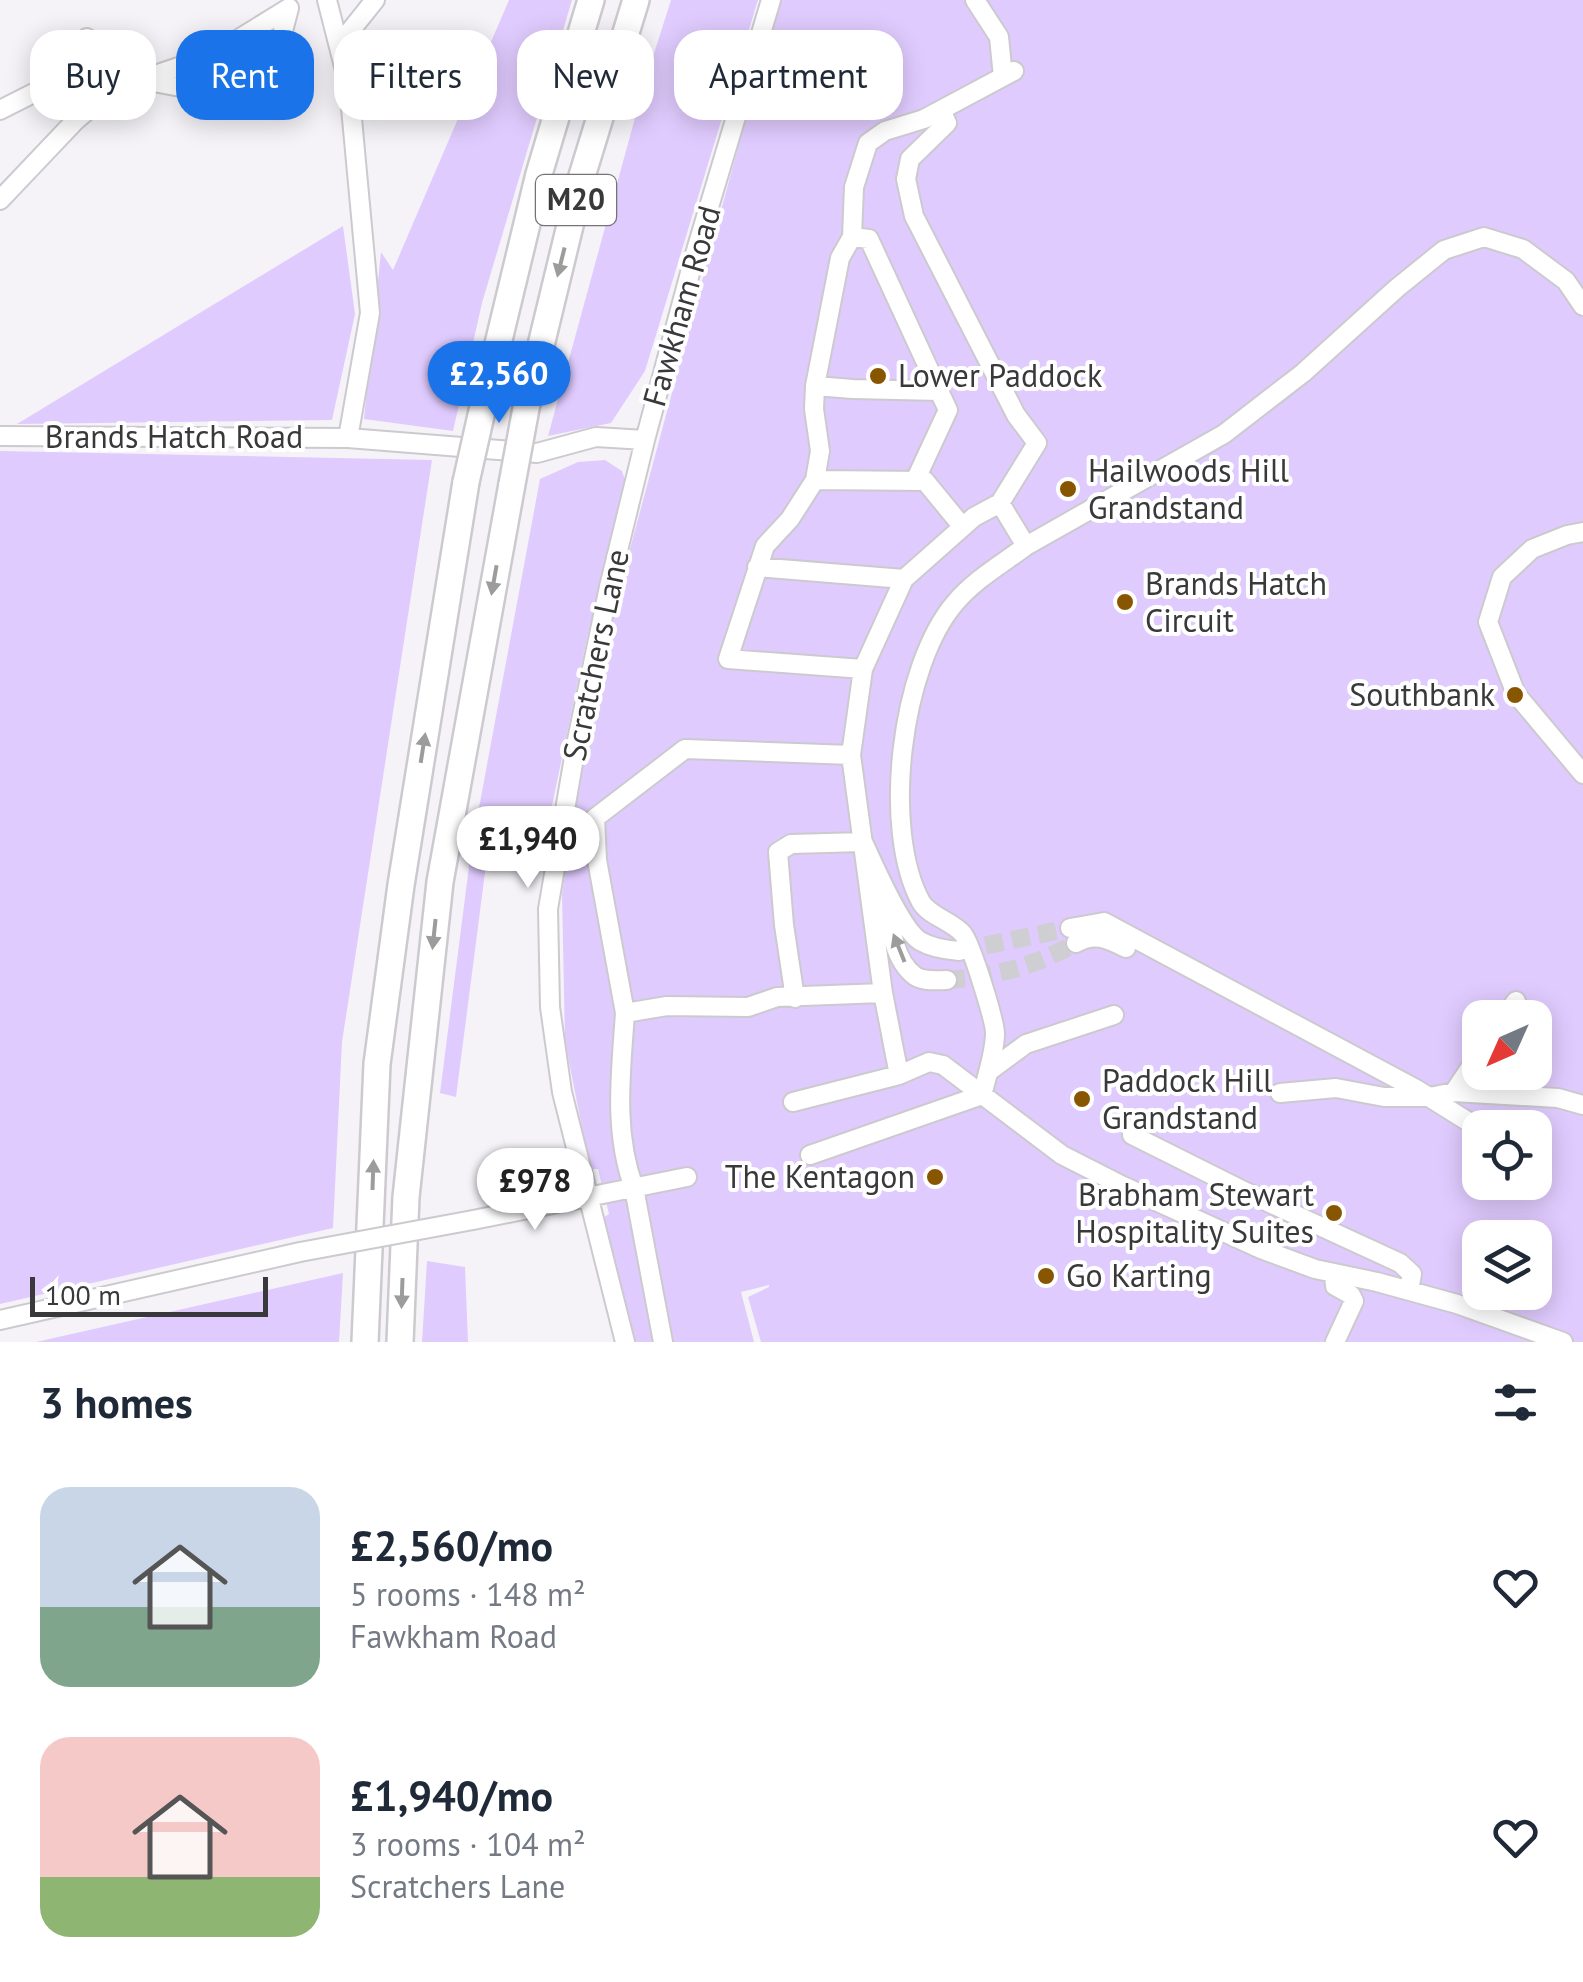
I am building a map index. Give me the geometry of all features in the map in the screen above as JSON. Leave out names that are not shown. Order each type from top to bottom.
[{"type":"highway","name":"M20","points":[[365,1342],[377,1064],[401,885],[466,482],[540,174],[592,0]]},
{"type":"highway","name":"M20","points":[[400,1342],[406,1197],[440,882],[527,403],[582,176],[636,0]]},
{"type":"street","points":[[336,30],[328,0],[370,7]]},
{"type":"street","name":"Fawkham Road","points":[[348,438],[537,453],[596,437],[644,440],[770,0]]},
{"type":"street","points":[[863,670],[728,659],[765,546],[790,519],[815,480],[820,451],[815,386],[840,258],[852,238],[854,186],[868,143],[885,131],[924,119],[1008,74],[999,38],[975,0]]},
{"type":"street","points":[[351,30],[370,7]]},
{"type":"street","points":[[289,8],[276,58],[207,92],[142,80],[211,56],[289,8]]},
{"type":"street","points":[[0,110],[30,95]]},
{"type":"street","points":[[900,1075],[883,993],[851,755],[863,670],[904,579],[962,526],[1000,503],[1038,443],[1016,415],[914,216],[906,179],[910,159],[947,123],[941,110]]},
{"type":"street","points":[[0,200],[77,120]]},
{"type":"street","points":[[348,438],[370,314],[352,120]]},
{"type":"street","points":[[982,1095],[996,1031],[964,936],[923,906],[900,826],[902,752],[912,697],[932,638],[954,604],[1026,546],[1224,434],[1303,373],[1444,250],[1484,237],[1523,249],[1566,280],[1583,306]]},
{"type":"street","points":[[852,238],[869,239],[948,410],[915,481]]},
{"type":"street","points":[[815,386],[940,391]]},
{"type":"street","name":"Brands Hatch Road","points":[[0,436],[348,438]]},
{"type":"street","name":"Scratchers Lane","points":[[624,1342],[562,1092],[550,1008],[548,910],[577,740],[644,440]]},
{"type":"street","points":[[815,480],[924,481],[962,526]]},
{"type":"street","points":[[1000,503],[1026,546]]},
{"type":"street","points":[[1583,532],[1532,548],[1502,577],[1488,622],[1516,694],[1583,774]]},
{"type":"street","points":[[757,568],[904,579]]},
{"type":"street","points":[[663,1342],[634,1188],[625,1164],[618,1098],[625,1012],[597,860],[595,818],[685,749],[851,755]]},
{"type":"street","points":[[863,842],[917,939],[939,949],[959,951]]},
{"type":"street","points":[[795,998],[778,852],[791,844],[863,842]]},
{"type":"street","points":[[884,885],[890,928],[901,959],[916,976],[947,980]]},
{"type":"street","points":[[1410,1097],[1108,938],[1073,936],[1104,922],[1462,1117]]},
{"type":"street","points":[[625,1012],[680,1005],[748,1006],[777,997],[883,993]]},
{"type":"street","points":[[988,1072],[1026,1044],[1114,1016]]},
{"type":"street","points":[[793,1102],[900,1075],[928,1062],[937,1063],[952,1070],[1058,1152],[1261,1249],[1334,1273],[1410,1290],[1552,1340]]},
{"type":"street","points":[[1454,1092],[1462,1080]]},
{"type":"street","points":[[1280,1094],[1336,1088],[1384,1097],[1430,1097],[1454,1092],[1558,1098],[1583,1104]]},
{"type":"street","points":[[810,1156],[982,1095]]},
{"type":"street","points":[[1132,1135],[1400,1264],[1412,1274],[1410,1290]]},
{"type":"street","points":[[0,1320],[300,1252],[687,1177]]},
{"type":"street","points":[[1334,1273],[1335,1286],[1354,1299],[1334,1342]]},
{"type":"shaded area","points":[[509,0],[572,0],[563,30],[517,30],[517,120],[536,120],[482,303],[453,431],[364,419],[381,252],[393,270],[457,120],[497,120],[496,30]]},
{"type":"shaded area","points":[[671,0],[758,0],[749,30],[674,30],[674,120],[721,120],[645,371],[611,423],[548,436],[634,120],[654,120],[654,54]]},
{"type":"shaded area","name":"Brands Hatch Circuit","points":[[782,0],[1583,0],[1583,1342],[761,1342],[748,1297],[769,1285],[741,1292],[754,1342],[630,1342],[603,1232],[603,1218],[609,1214],[598,1169],[590,1169],[565,1041],[562,894],[571,810],[620,586],[745,120],[903,120],[903,30],[771,30]]},
{"type":"shaded area","points":[[343,226],[355,314],[332,420],[17,424]]},
{"type":"shaded area","points":[[0,451],[432,460],[342,1042],[333,1228],[0,1304]]},
{"type":"shaded area","points":[[605,460],[622,471],[627,486],[588,633],[539,868],[487,857],[456,1097],[440,1093],[471,851],[540,479],[578,462]]},
{"type":"shaded area","points":[[427,1261],[465,1267],[468,1342],[422,1342]]},
{"type":"shaded area","points":[[343,1273],[339,1342],[36,1342]]},
{"type":"tunnel","points":[[959,951],[1070,928]]},
{"type":"tunnel","points":[[947,980],[1014,969],[1076,943]]},
{"type":"place","name":"Lower Paddock","points":[[878,376]]},
{"type":"place","name":"Hailwoods Hill Grandstand","points":[[1068,489]]},
{"type":"place","name":"Brands Hatch Circuit","points":[[1125,602]]},
{"type":"place","name":"Southbank","points":[[1515,695]]},
{"type":"place","name":"Paddock Hill Grandstand","points":[[1082,1099]]},
{"type":"place","name":"The Kentagon","points":[[935,1177]]},
{"type":"place","name":"Brabham Stewart Hospitality Suites","points":[[1334,1213]]},
{"type":"place","name":"Go Karting","points":[[1046,1276]]}]
